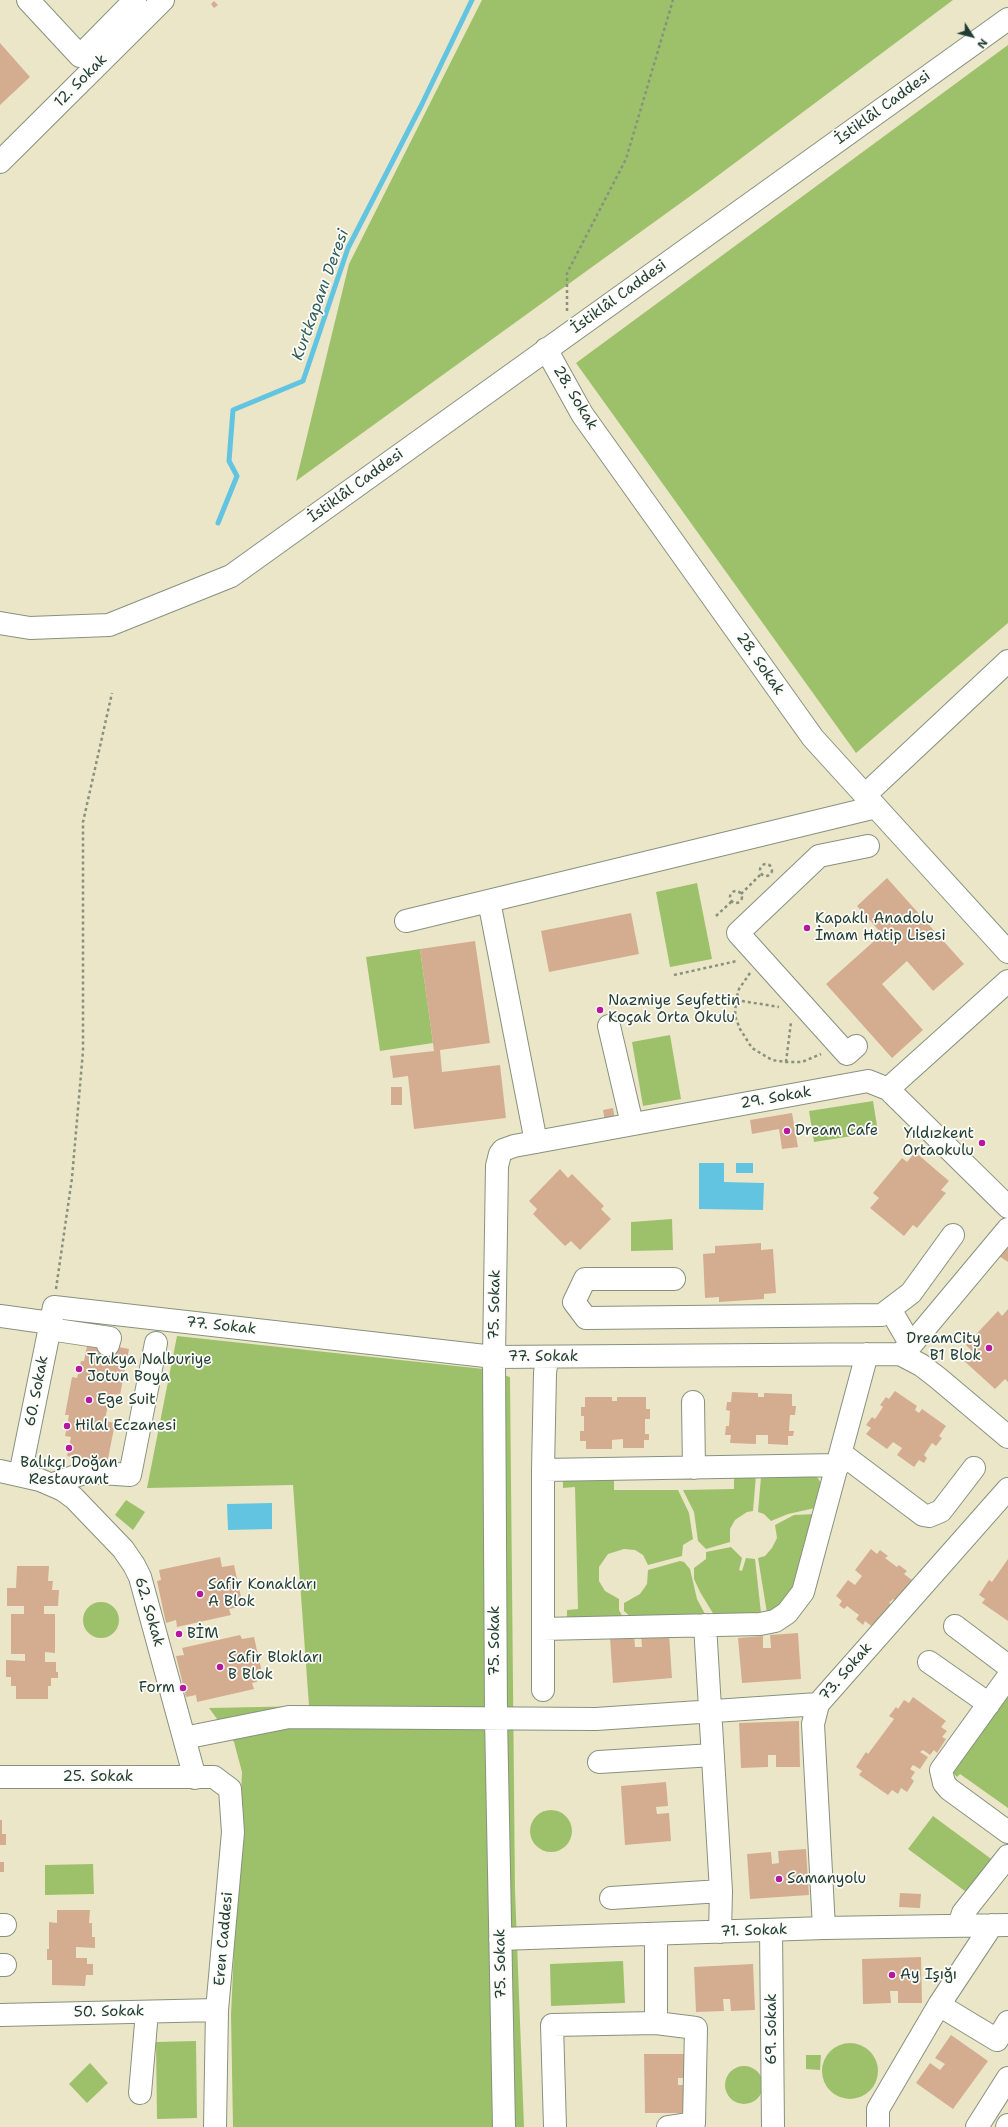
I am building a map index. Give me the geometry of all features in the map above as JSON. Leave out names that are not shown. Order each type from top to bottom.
[{"type":"street","points":[[28,0],[86,63],[135,0]]},
{"type":"street","name":"12. Sokak","points":[[0,162],[86,63],[163,0]]},
{"type":"street","name":"İstiklâl Caddesi","points":[[0,623],[30,628],[109,625],[231,576],[1008,19]]},
{"type":"street","name":"28. Sokak","points":[[546,349],[582,414],[813,738],[1008,952]]},
{"type":"street","points":[[406,921],[823,819],[871,801],[1008,661]]},
{"type":"street","points":[[823,819],[831,854]]},
{"type":"street","points":[[846,1044],[801,1010],[738,933],[819,856],[868,846]]},
{"type":"street","points":[[489,901],[536,1142]]},
{"type":"street","points":[[888,1089],[1008,981]]},
{"type":"street","points":[[610,1026],[632,1124]]},
{"type":"street","name":"29. Sokak","points":[[500,1154],[509,1148],[536,1142],[868,1081],[888,1089],[1008,1207]]},
{"type":"street","name":"75. Sokak","points":[[500,1154],[497,1166],[494,1357],[496,1717],[504,2127]]},
{"type":"street","points":[[890,1309],[906,1350],[1008,1228]]},
{"type":"street","points":[[674,1278],[585,1279],[574,1302],[586,1318],[882,1315],[911,1293],[953,1235]]},
{"type":"street","points":[[0,1316],[51,1320],[110,1338],[108,1345]]},
{"type":"street","name":"77. Sokak","points":[[51,1320],[494,1357],[547,1358],[867,1354],[906,1350],[921,1365],[1008,1436]]},
{"type":"street","name":"60. Sokak","points":[[10,1473],[51,1320]]},
{"type":"street","points":[[53,1484],[87,1472],[130,1475],[156,1342]]},
{"type":"street","points":[[543,1629],[767,1623],[781,1618],[794,1607],[803,1592],[840,1460],[867,1354]]},
{"type":"street","points":[[543,1690],[543,1470],[545,1374],[547,1358]]},
{"type":"street","points":[[693,1402],[694,1468]]},
{"type":"street","points":[[543,1470],[694,1468],[840,1460],[923,1515],[929,1516],[941,1511],[974,1468]]},
{"type":"street","name":"62. Sokak","points":[[10,1473],[53,1484],[74,1498],[123,1549],[134,1565],[140,1577],[195,1778]]},
{"type":"street","name":"73. Sokak","points":[[824,1928],[813,1724],[818,1704],[1008,1489]]},
{"type":"street","points":[[705,1625],[709,1712],[714,1755],[721,1891],[720,1932]]},
{"type":"street","points":[[955,1626],[1008,1666]]},
{"type":"street","points":[[929,1662],[989,1704]]},
{"type":"street","points":[[1008,1677],[944,1766],[942,1776],[944,1783],[949,1789],[1008,1832]]},
{"type":"street","points":[[184,1738],[289,1717],[496,1717],[596,1719],[818,1704]]},
{"type":"street","points":[[599,1762],[714,1755]]},
{"type":"street","name":"25. Sokak","points":[[0,1777],[195,1778]]},
{"type":"street","name":"Eren Caddesi","points":[[195,1778],[214,1777],[230,1789],[233,1832],[217,2010],[215,2127]]},
{"type":"street","points":[[959,1925],[963,1913],[1008,1856]]},
{"type":"street","points":[[611,1898],[721,1891]]},
{"type":"street","points":[[878,2127],[878,2109],[939,2005],[1000,1925]]},
{"type":"street","name":"71. Sokak","points":[[500,1939],[656,1935],[824,1928],[1000,1925]]},
{"type":"street","name":"69. Sokak","points":[[771,1930],[773,2127]]},
{"type":"street","points":[[656,1935],[656,2023]]},
{"type":"street","points":[[939,2005],[997,2040],[1008,2022]]},
{"type":"street","name":"50. Sokak","points":[[0,2015],[217,2010]]},
{"type":"street","points":[[140,2092],[147,2012]]},
{"type":"street","points":[[555,2127],[552,2025],[656,2023],[696,2028],[694,2123],[668,2127]]},
{"type":"street","points":[[977,2127],[1008,2078]]},
{"type":"path","points":[[567,334],[566,273],[626,159],[673,0]]},
{"type":"path","points":[[51,1320],[72,1178],[83,1051],[83,822],[112,693]]},
{"type":"path","points":[[763,864],[772,866],[770,875],[766,876],[762,874],[760,868],[763,864]]},
{"type":"path","points":[[731,902],[735,904],[740,902],[742,898],[741,894],[762,874]]},
{"type":"path","points":[[731,902],[729,898],[732,892],[737,891],[741,894]]},
{"type":"path","points":[[716,916],[731,902]]},
{"type":"path","points":[[674,975],[760,958]]},
{"type":"path","points":[[760,958],[739,989],[736,1000],[735,1016],[740,1029],[752,1048],[767,1057],[786,1062],[802,1062],[846,1044]]},
{"type":"path","points":[[736,1000],[801,1010],[786,1062]]},
{"type":"green space","points":[[482,0],[953,0],[700,189],[296,481],[349,264]]},
{"type":"green space","points":[[1008,45],[1008,623],[856,753],[576,363]]},
{"type":"green space","points":[[697,883],[712,959],[670,967],[656,892]]},
{"type":"green space","points":[[420,949],[433,1043],[380,1051],[366,957]]},
{"type":"green space","points":[[670,1035],[681,1099],[643,1106],[632,1042]]},
{"type":"green space","points":[[873,1101],[878,1132],[814,1142],[809,1111]]},
{"type":"green space","points":[[672,1219],[673,1250],[631,1251],[631,1222]]},
{"type":"green space","points":[[177,1336],[484,1369],[510,1377],[515,1890],[524,2127],[233,2127],[231,2015],[242,1772],[234,1742],[209,1708],[309,1706],[293,1485],[147,1488]]},
{"type":"green space","points":[[756,1475],[753,1511],[747,1512],[735,1520],[730,1529],[730,1542],[706,1549],[698,1541],[694,1512],[683,1490],[734,1489],[734,1477]]},
{"type":"green space","points":[[761,1477],[817,1477],[822,1484],[815,1508],[788,1514],[771,1521],[764,1514],[758,1512]]},
{"type":"green space","points":[[614,1480],[614,1490],[678,1490],[689,1513],[693,1539],[683,1545],[682,1556],[648,1565],[643,1555],[635,1550],[624,1549],[608,1554],[599,1567],[599,1581],[605,1591],[619,1599],[619,1610],[624,1619],[567,1620],[567,1610],[578,1609],[575,1487],[563,1488],[563,1481]]},
{"type":"green space","points":[[126,1500],[145,1512],[133,1530],[115,1515]]},
{"type":"green space","points":[[815,1514],[797,1586],[777,1611],[767,1613],[758,1558],[765,1556],[772,1548],[777,1538],[775,1525],[794,1515]]},
{"type":"green space","points":[[731,1547],[742,1558],[739,1570],[742,1571],[746,1558],[755,1559],[761,1613],[714,1615],[694,1579],[694,1568],[706,1559],[706,1552]]},
{"type":"green space","points":[[680,1561],[684,1562],[690,1569],[697,1599],[705,1614],[633,1619],[624,1611],[624,1603],[640,1594],[647,1584],[648,1570]]},
{"type":"green space","points":[[105,1602],[114,1607],[118,1613],[118,1627],[114,1633],[105,1638],[97,1638],[88,1633],[84,1627],[83,1616],[88,1607],[94,1603]]},
{"type":"green space","points":[[1008,1691],[1008,1808],[960,1774],[957,1777],[953,1773],[953,1769]]},
{"type":"green space","points":[[547,1810],[555,1810],[566,1816],[572,1827],[572,1835],[566,1846],[555,1852],[547,1852],[536,1846],[530,1835],[530,1827],[536,1816]]},
{"type":"green space","points":[[933,1816],[994,1861],[969,1894],[908,1849]]},
{"type":"green space","points":[[93,1864],[94,1894],[45,1895],[45,1865]]},
{"type":"green space","points":[[623,1961],[625,2003],[551,2006],[550,1964]]},
{"type":"green space","points":[[196,2041],[197,2118],[157,2119],[156,2042]]},
{"type":"green space","points":[[850,2043],[861,2045],[870,2051],[876,2060],[878,2071],[876,2082],[870,2091],[861,2097],[850,2099],[839,2097],[830,2091],[824,2082],[822,2071],[824,2060],[830,2051],[839,2045]]},
{"type":"green space","points":[[806,2055],[821,2055],[820,2070],[806,2069]]},
{"type":"green space","points":[[90,2063],[108,2083],[87,2103],[69,2084]]},
{"type":"green space","points":[[740,2066],[748,2066],[758,2071],[762,2078],[762,2092],[758,2099],[748,2104],[740,2104],[730,2099],[728,2096],[725,2089],[725,2081],[730,2071],[733,2069]]},
{"type":"water","points":[[699,1163],[724,1163],[724,1182],[764,1183],[763,1210],[699,1209]]},
{"type":"water","points":[[736,1163],[753,1163],[753,1173],[736,1173]]},
{"type":"water","points":[[272,1503],[272,1529],[228,1530],[227,1504]]},
{"type":"building","points":[[214,1],[218,5],[214,8],[211,4]]},
{"type":"building","points":[[0,43],[30,77],[0,105]]},
{"type":"building","points":[[887,878],[964,964],[933,991],[907,961],[882,984],[923,1030],[892,1058],[826,984],[882,934],[857,906]]},
{"type":"building","points":[[631,913],[639,954],[549,972],[541,931]]},
{"type":"building","points":[[475,941],[490,1043],[440,1050],[442,1072],[500,1065],[506,1118],[414,1129],[408,1076],[393,1078],[390,1056],[434,1051],[420,949]]},
{"type":"building","points":[[391,1087],[402,1087],[402,1105],[391,1105]]},
{"type":"building","points":[[613,1108],[615,1120],[605,1122],[603,1110]]},
{"type":"building","name":"Dream Cafe","points":[[792,1113],[798,1147],[782,1149],[779,1129],[752,1134],[750,1120]]},
{"type":"building","points":[[915,1152],[949,1181],[941,1190],[946,1193],[917,1228],[913,1225],[904,1236],[870,1208],[879,1198],[873,1193],[902,1158],[907,1162]]},
{"type":"building","points":[[560,1169],[568,1178],[572,1174],[604,1206],[601,1209],[611,1219],[580,1250],[571,1241],[565,1246],[533,1214],[537,1209],[529,1201]]},
{"type":"building","points":[[761,1243],[761,1250],[773,1249],[776,1293],[764,1294],[764,1299],[719,1302],[719,1297],[705,1298],[703,1254],[715,1253],[715,1246]]},
{"type":"building","points":[[1008,1245],[1008,1262],[999,1256]]},
{"type":"building","name":"DreamCity B1 Blok","points":[[1008,1309],[1008,1382],[1005,1379],[995,1389],[963,1360],[972,1351],[966,1345],[998,1311],[1002,1316]]},
{"type":"building","name":"Ege Suit","points":[[88,1341],[129,1349],[120,1395],[111,1394],[106,1414],[105,1421],[115,1423],[107,1464],[67,1456],[71,1437],[65,1436],[69,1415],[65,1415],[72,1377],[77,1378],[81,1361],[84,1361]]},
{"type":"building","points":[[895,1391],[917,1406],[915,1410],[919,1413],[922,1409],[946,1426],[939,1436],[942,1438],[936,1446],[932,1443],[924,1455],[927,1458],[924,1463],[919,1460],[914,1467],[897,1455],[902,1448],[893,1442],[887,1449],[866,1434],[871,1428],[866,1425],[872,1417],[875,1419],[883,1407],[880,1405],[886,1397],[889,1399]]},
{"type":"building","points":[[732,1392],[758,1393],[758,1397],[764,1397],[764,1393],[792,1394],[792,1406],[796,1406],[795,1415],[790,1415],[789,1431],[794,1431],[793,1436],[788,1436],[788,1445],[768,1444],[768,1435],[756,1435],[756,1444],[730,1443],[731,1435],[725,1435],[726,1426],[729,1426],[730,1411],[726,1410],[727,1402],[731,1402]]},
{"type":"building","points":[[585,1397],[612,1397],[612,1401],[617,1401],[617,1397],[646,1397],[646,1409],[650,1409],[650,1419],[645,1419],[645,1434],[649,1434],[649,1440],[644,1440],[644,1448],[623,1448],[623,1439],[612,1440],[612,1449],[586,1449],[586,1441],[580,1441],[580,1431],[584,1431],[584,1416],[581,1416],[581,1407],[585,1407]]},
{"type":"building","points":[[871,1549],[877,1554],[880,1550],[888,1556],[885,1558],[897,1567],[899,1565],[907,1571],[904,1574],[912,1580],[896,1601],[893,1599],[889,1603],[893,1606],[875,1629],[865,1621],[863,1625],[856,1619],[859,1615],[847,1606],[844,1609],[839,1605],[842,1601],[836,1596],[848,1580],[855,1585],[862,1576],[855,1570]]},
{"type":"building","name":"Safir Konakları A Blok","points":[[220,1557],[222,1567],[234,1565],[243,1606],[229,1609],[231,1615],[177,1627],[176,1620],[166,1623],[157,1581],[161,1580],[159,1570]]},
{"type":"building","points":[[1008,1559],[1008,1621],[982,1603],[985,1599],[979,1595],[989,1580],[992,1582]]},
{"type":"building","points":[[17,1566],[49,1566],[48,1581],[53,1581],[52,1590],[59,1590],[58,1606],[44,1606],[44,1614],[55,1614],[55,1653],[45,1652],[45,1662],[56,1662],[56,1672],[58,1672],[58,1678],[51,1678],[51,1686],[48,1686],[48,1699],[16,1699],[16,1686],[11,1686],[11,1677],[6,1677],[6,1660],[25,1661],[25,1654],[11,1654],[11,1614],[24,1614],[24,1606],[7,1606],[7,1588],[16,1588]]},
{"type":"building","points":[[669,1633],[672,1678],[613,1683],[610,1637],[634,1635],[635,1647],[642,1647],[641,1635]]},
{"type":"building","points":[[798,1633],[801,1679],[742,1683],[738,1638],[763,1636],[763,1648],[771,1648],[770,1635]]},
{"type":"building","name":"Safir Blokları B Blok","points":[[240,1635],[242,1639],[254,1637],[263,1677],[256,1679],[257,1682],[252,1683],[254,1689],[197,1702],[196,1695],[186,1697],[176,1656],[184,1655],[182,1648]]},
{"type":"building","points":[[913,1697],[946,1721],[941,1727],[947,1731],[942,1737],[946,1739],[937,1753],[934,1750],[930,1755],[923,1750],[920,1752],[928,1757],[920,1769],[913,1765],[910,1769],[915,1772],[911,1778],[914,1781],[907,1792],[901,1788],[898,1794],[892,1790],[888,1795],[859,1775],[862,1771],[856,1767],[866,1752],[868,1754],[894,1719],[889,1716],[896,1707],[898,1709],[904,1700],[909,1703]]},
{"type":"building","points":[[799,1721],[800,1767],[776,1767],[776,1755],[768,1755],[768,1767],[741,1768],[739,1723]]},
{"type":"building","points":[[666,1782],[668,1806],[656,1807],[657,1814],[669,1813],[671,1841],[625,1845],[621,1786]]},
{"type":"building","points":[[0,1820],[2,1820],[2,1834],[6,1834],[6,1845],[0,1845]]},
{"type":"building","name":"Samanyolu","points":[[806,1849],[809,1895],[750,1899],[747,1854],[771,1852],[772,1864],[779,1863],[778,1851]]},
{"type":"building","points":[[0,1862],[4,1862],[4,1872],[0,1872]]},
{"type":"building","points":[[900,1893],[921,1894],[920,1908],[899,1907]]},
{"type":"building","points":[[57,1910],[90,1910],[89,1923],[92,1923],[92,1937],[95,1937],[95,1948],[76,1947],[76,1958],[87,1958],[87,1964],[93,1964],[93,1975],[86,1975],[85,1986],[52,1985],[52,1960],[47,1960],[47,1949],[49,1949],[49,1922],[57,1923]]},
{"type":"building","name":"Ay Işığı","points":[[921,1957],[922,2003],[898,2003],[898,1991],[890,1991],[891,2003],[863,2004],[862,1959]]},
{"type":"building","points":[[753,1964],[755,2010],[731,2011],[730,1999],[723,1999],[724,2011],[696,2012],[694,1967]]},
{"type":"building","points":[[951,2035],[988,2061],[953,2109],[916,2083],[930,2063],[940,2070],[945,2064],[935,2058]]},
{"type":"building","points":[[644,2054],[690,2054],[690,2078],[678,2078],[678,2085],[690,2085],[690,2113],[645,2113]]},
{"type":"waterway","name":"Kurtkapanı Deresi","points":[[218,523],[237,476],[229,461],[233,410],[303,381],[348,248],[422,104],[472,0]]},
{"type":"place","name":"Kapaklı Anadolu İmam Hatip Lisesi","points":[[807,928]]},
{"type":"place","name":"Nazmiye Seyfettin Koçak Orta Okulu","points":[[600,1010]]},
{"type":"place","name":"Dream Cafe","points":[[787,1131]]},
{"type":"place","name":"Yıldızkent Ortaokulu","points":[[982,1143]]},
{"type":"place","name":"DreamCity B1 Blok","points":[[989,1348]]},
{"type":"place","name":"Trakya Nalburiye Jotun Boya","points":[[79,1369]]},
{"type":"place","name":"Ege Suit","points":[[89,1400]]},
{"type":"place","name":"Hilal Eczanesi","points":[[67,1426]]},
{"type":"place","name":"Balıkçı Doğan Restaurant","points":[[69,1448]]},
{"type":"place","name":"Safir Konakları A Blok","points":[[200,1594]]},
{"type":"place","name":"BİM","points":[[179,1634]]},
{"type":"place","name":"Safir Blokları B Blok","points":[[220,1667]]},
{"type":"place","name":"Form","points":[[183,1688]]},
{"type":"place","name":"Samanyolu","points":[[779,1879]]},
{"type":"place","name":"Ay Işığı","points":[[892,1975]]}]
